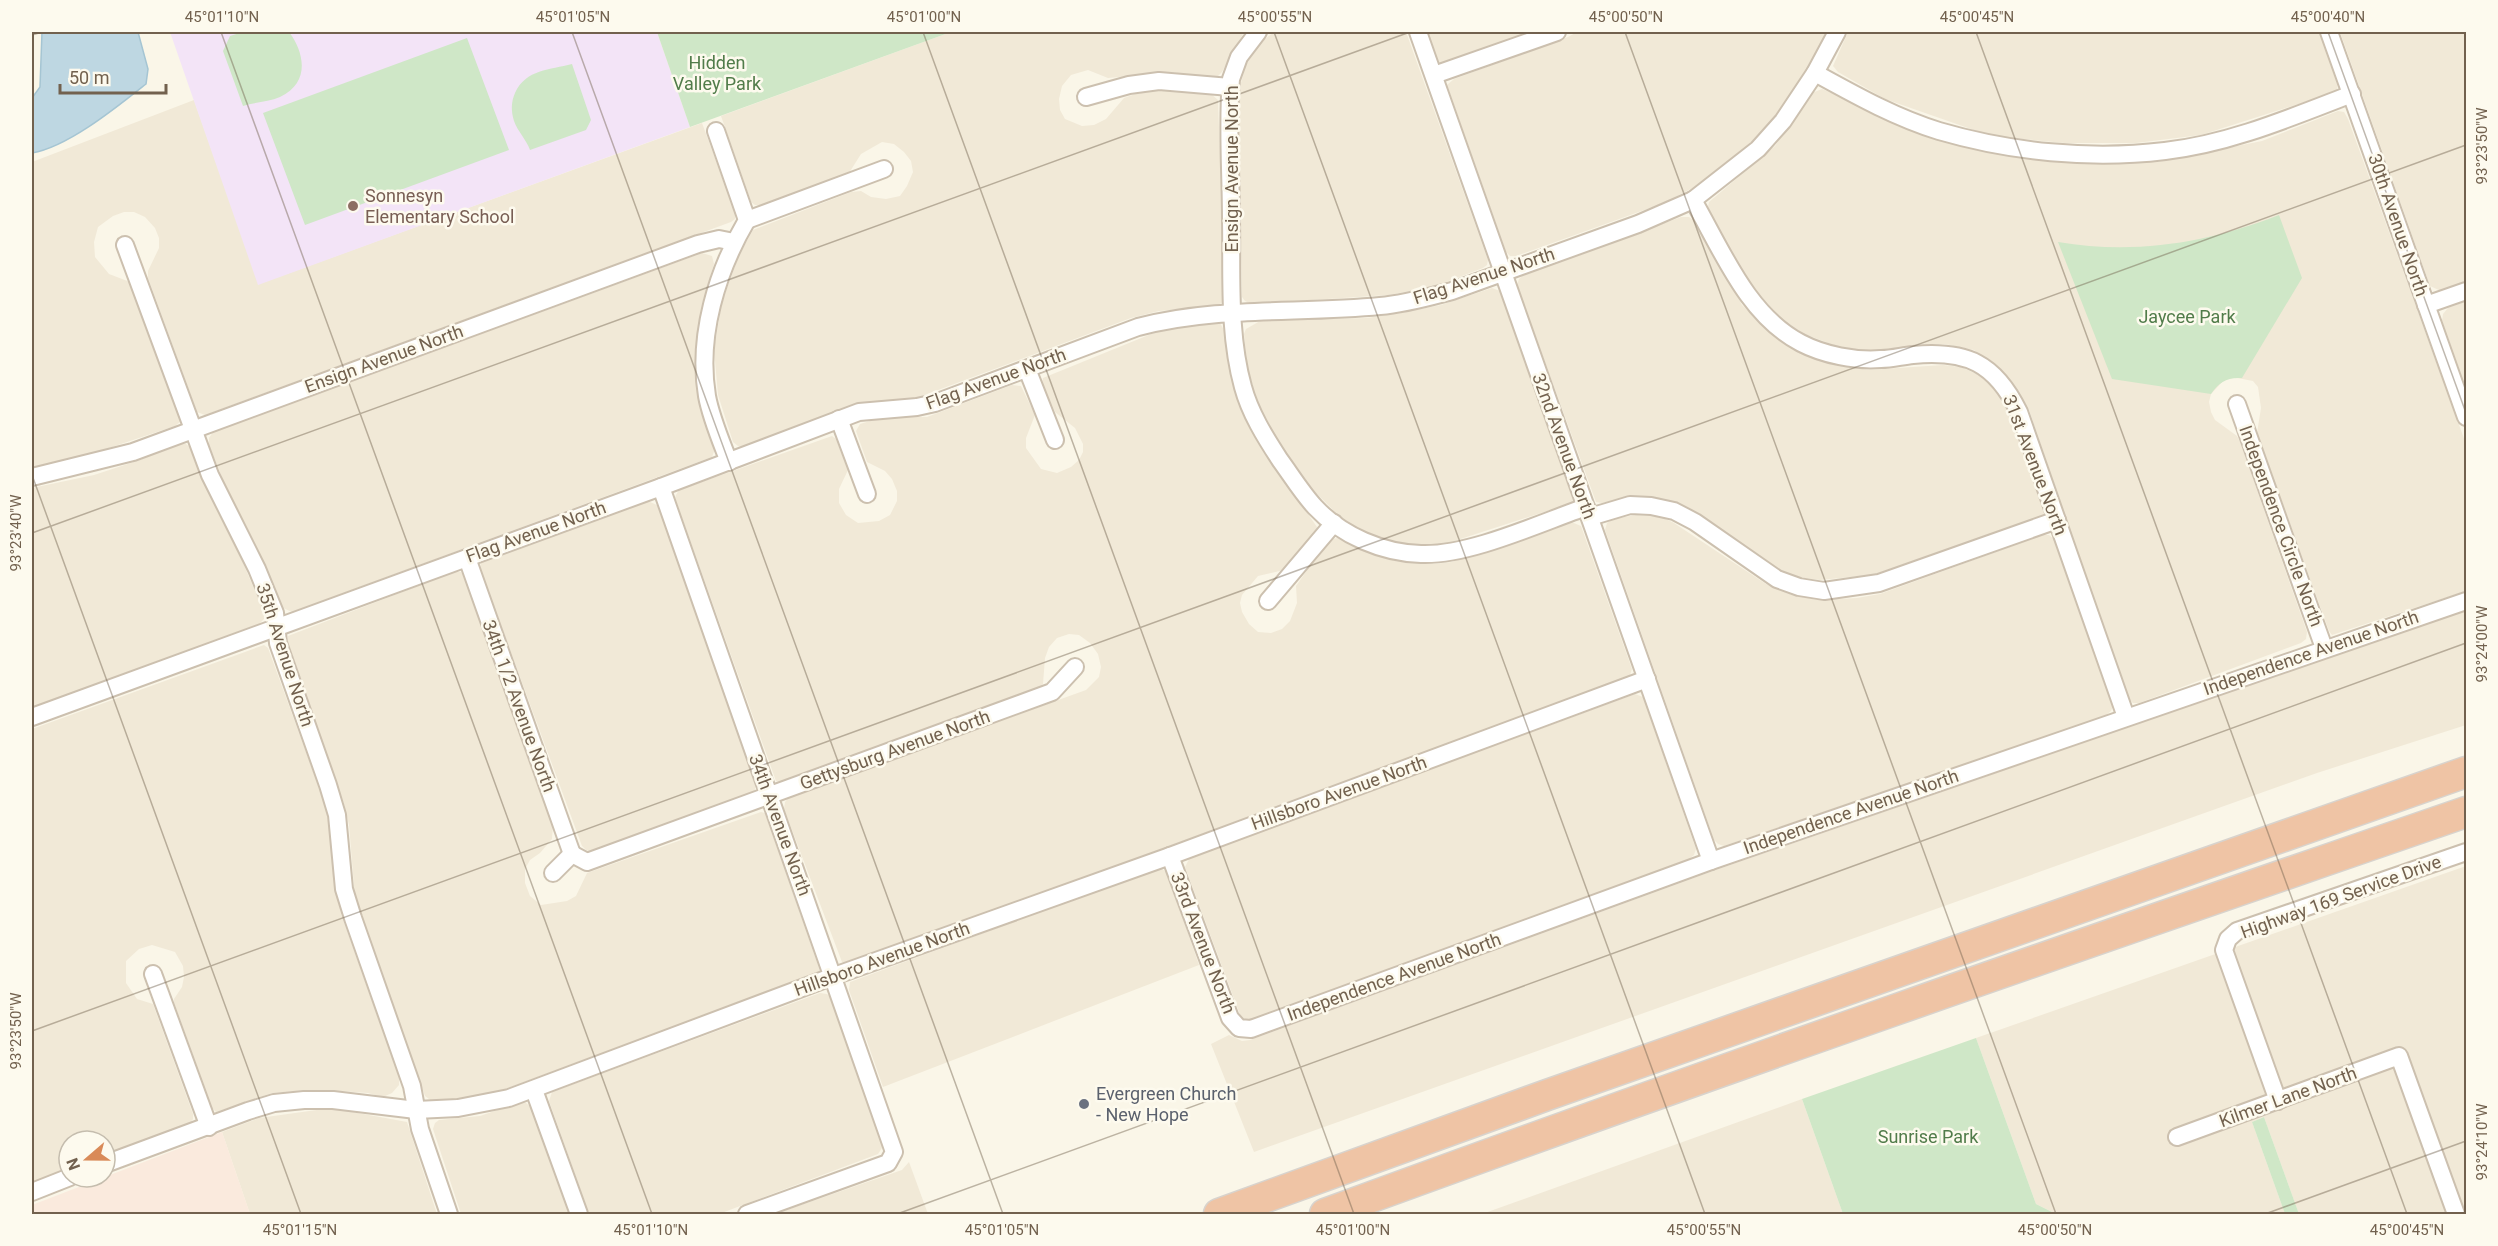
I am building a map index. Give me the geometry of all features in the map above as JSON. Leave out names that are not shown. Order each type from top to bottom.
[{"type":"highway","points":[[1219,1215],[1580,1083],[2466,772]]},
{"type":"highway","points":[[1325,1215],[1566,1126],[1996,974],[2466,812]]},
{"type":"street","name":"Ensign Avenue North","points":[[1233,314],[1230,87],[1239,57],[1258,32]]},
{"type":"street","name":"32nd Avenue North","points":[[1418,32],[1711,861]]},
{"type":"street","points":[[1434,75],[1557,32]]},
{"type":"street","name":"Flag Avenue North","points":[[32,717],[860,412],[935,404],[1138,327],[1196,315],[1382,306],[1452,291],[1638,224],[1693,200],[1758,149],[1783,121],[1815,73],[1837,32]]},
{"type":"street","name":"30th Avenue North","points":[[2329,32],[2466,417]]},
{"type":"street","points":[[1815,73],[1882,109],[1938,130],[1994,145],[2074,153],[2108,154],[2177,149],[2276,123],[2352,94]]},
{"type":"street","points":[[1086,97],[1129,85],[1159,81],[1230,87]]},
{"type":"street","points":[[716,131],[747,220]]},
{"type":"street","points":[[729,462],[708,396],[704,359],[708,323],[717,287],[734,242],[747,220],[884,169]]},
{"type":"street","name":"31st Avenue North","points":[[1693,200],[1753,302],[1776,325],[1801,343],[1825,352],[1854,358],[1881,359],[1935,353],[1956,356],[1978,363],[1996,375],[2009,391],[2019,412],[2126,717]]},
{"type":"street","name":"Ensign Avenue North","points":[[32,477],[134,452],[698,244],[719,239],[734,242]]},
{"type":"street","name":"35th Avenue North","points":[[125,245],[210,476],[257,570],[275,613],[278,644],[337,815],[344,889],[352,918],[412,1086],[416,1110]]},
{"type":"street","points":[[2426,305],[2466,291]]},
{"type":"street","points":[[1233,314],[1237,362],[1243,389],[1254,417],[1268,442],[1315,508],[1334,524],[1370,544],[1395,552],[1432,554],[1451,552],[1588,512],[1630,505],[1651,506],[1674,511],[1695,522],[1777,579],[1799,587],[1824,591],[1879,583],[2057,520]]},
{"type":"street","points":[[1027,369],[1055,441]]},
{"type":"street","name":"Independence Circle North","points":[[2237,404],[2324,648]]},
{"type":"street","points":[[839,419],[867,494]]},
{"type":"street","name":"34th Avenue North","points":[[661,487],[894,1152],[888,1163],[747,1215]]},
{"type":"street","points":[[1268,601],[1334,524]]},
{"type":"street","name":"34th 1/2 Avenue North","points":[[467,558],[572,854]]},
{"type":"street","name":"Independence Avenue North","points":[[1239,1028],[1251,1029],[1711,861],[2466,601]]},
{"type":"street","name":"Gettysburg Avenue North","points":[[572,854],[586,862],[1052,692],[1075,667]]},
{"type":"street","name":"Hillsboro Avenue North","points":[[117,1160],[274,1103],[304,1100],[363,1103],[416,1110],[487,1104],[534,1090],[834,976],[1170,856],[1647,680]]},
{"type":"street","name":"Highway 169 Service Drive","points":[[2278,1101],[2224,950],[2228,939],[2237,931],[2466,852]]},
{"type":"street","points":[[553,873],[572,854]]},
{"type":"street","name":"33rd Avenue North","points":[[1170,856],[1223,1001],[1230,1018],[1239,1028]]},
{"type":"street","points":[[153,974],[209,1127]]},
{"type":"street","name":"Kilmer Lane North","points":[[2177,1137],[2399,1056],[2456,1215]]},
{"type":"street","points":[[534,1090],[579,1215]]},
{"type":"street","points":[[416,1110],[420,1129],[449,1215]]},
{"type":"street","points":[[32,1192],[57,1182]]},
{"type":"shaded area","name":"Sonnesyn Elementary School","points":[[170,32],[657,32],[690,127],[258,285]]},
{"type":"shaded area","points":[[951,32],[1244,32],[1222,72],[1216,78],[1209,79],[1172,72],[1108,78],[1088,70],[1071,75],[1062,86],[1059,99],[1060,110],[1065,119],[1082,126],[1094,125],[1106,119],[1124,98],[1135,94],[1167,89],[1210,93],[1218,100],[1225,295],[1223,302],[1216,306],[1159,311],[1131,318],[914,399],[857,403],[742,447],[738,446],[733,442],[718,395],[714,349],[722,302],[739,255],[753,230],[851,192],[861,191],[871,197],[886,199],[900,196],[913,172],[911,161],[904,152],[894,144],[882,142],[861,154],[849,173],[755,205],[751,202],[721,116]]},
{"type":"shaded area","points":[[1274,32],[1406,32],[1488,260],[1487,265],[1433,287],[1388,295],[1252,304],[1245,301],[1242,297],[1238,93],[1246,65],[1260,43]]},
{"type":"shaded area","points":[[1427,32],[1531,32],[1441,64],[1438,62]]},
{"type":"shaded area","points":[[1577,32],[1827,32],[1798,83],[1769,124],[1736,157],[1699,185],[1661,204],[1516,256],[1510,256],[1506,252],[1447,85],[1454,79]]},
{"type":"shaded area","points":[[1848,32],[2320,32],[2338,84],[2337,90],[2330,94],[2201,135],[2136,143],[2065,143],[1991,136],[1885,99],[1838,72],[1833,66]]},
{"type":"shaded area","points":[[2340,32],[2466,32],[2466,282],[2441,291],[2430,286]]},
{"type":"shaded area","points":[[1822,89],[1947,140],[1991,152],[2087,162],[2157,162],[2262,141],[2338,111],[2344,112],[2466,444],[2466,591],[2332,635],[2257,433],[2261,408],[2258,387],[2253,381],[2232,377],[2223,381],[2211,394],[2209,402],[2211,412],[2215,420],[2237,436],[2240,442],[2307,632],[2306,639],[2301,643],[2139,703],[2133,703],[2128,699],[2028,407],[2003,371],[1974,350],[1945,344],[1920,344],[1874,353],[1842,348],[1804,334],[1766,309],[1743,274],[1708,207],[1709,202],[1775,146],[1812,93]]},
{"type":"shaded area","points":[[194,100],[259,284],[702,123],[735,212],[735,219],[205,415],[197,412],[148,278],[148,271],[159,248],[159,238],[155,228],[145,217],[134,212],[124,212],[113,216],[98,227],[94,242],[95,257],[109,274],[130,282],[180,416],[180,422],[175,426],[91,454],[32,468],[32,162]]},
{"type":"shaded area","points":[[1681,217],[1689,217],[1696,222],[1742,305],[1766,328],[1794,348],[1830,364],[1868,370],[1943,365],[1961,367],[1979,375],[2001,394],[2044,516],[1872,575],[1820,580],[1797,577],[1774,567],[1718,527],[1687,509],[1656,499],[1635,497],[1596,502],[1517,285],[1524,274]]},
{"type":"shaded area","points":[[702,253],[712,256],[714,264],[702,304],[697,342],[697,376],[703,412],[715,449],[712,457],[292,612],[283,608],[267,569],[229,495],[209,445],[209,438],[213,432]]},
{"type":"shaded area","points":[[1492,288],[1500,291],[1573,500],[1572,503],[1448,543],[1413,547],[1384,540],[1355,527],[1334,511],[1312,489],[1273,434],[1256,398],[1247,365],[1244,334],[1246,329],[1260,321],[1367,318],[1400,313],[1441,305]]},
{"type":"shaded area","points":[[2466,301],[2466,389],[2442,321],[2443,314],[2448,308]]},
{"type":"shaded area","points":[[1220,323],[1224,330],[1235,392],[1246,418],[1259,443],[1317,527],[1316,534],[1284,570],[1258,576],[1242,595],[1240,603],[1242,612],[1249,624],[1258,632],[1271,633],[1282,629],[1290,621],[1297,603],[1296,586],[1326,543],[1332,539],[1338,538],[1395,561],[1434,564],[1452,562],[1569,521],[1581,526],[1632,669],[1630,675],[848,964],[842,962],[784,809],[789,797],[1086,690],[1099,677],[1101,667],[1098,654],[1090,643],[1079,635],[1069,634],[1057,638],[1049,647],[1045,658],[1043,684],[1034,691],[781,782],[776,781],[675,498],[676,495],[679,490],[832,436],[836,439],[848,470],[839,489],[839,503],[846,515],[858,523],[879,521],[890,515],[897,501],[897,491],[892,479],[885,471],[867,462],[856,431],[860,424],[883,417],[927,417],[1012,385],[1021,386],[1035,415],[1026,438],[1026,448],[1041,469],[1057,473],[1071,467],[1079,460],[1083,452],[1083,444],[1075,428],[1055,412],[1042,383],[1043,378],[1156,332]]},
{"type":"shaded area","points":[[180,443],[191,448],[212,501],[240,556],[265,614],[264,619],[259,624],[32,707],[32,488],[94,475],[140,460]]},
{"type":"shaded area","points":[[648,501],[659,506],[756,784],[752,794],[592,852],[582,846],[480,568],[481,561]]},
{"type":"shaded area","points":[[1636,515],[1662,517],[1766,584],[1792,595],[1818,600],[1880,594],[2042,535],[2049,535],[2056,541],[2113,706],[2111,711],[2105,716],[1724,846],[1718,844],[1714,840],[1605,530],[1607,523],[1613,519]]},
{"type":"shaded area","points":[[454,572],[461,572],[464,575],[553,825],[552,839],[540,853],[530,860],[525,869],[525,883],[530,896],[541,905],[567,901],[576,896],[587,873],[761,812],[765,813],[820,971],[505,1089],[447,1102],[433,1102],[425,1096],[355,898],[349,825],[344,804],[288,642],[288,636]]},
{"type":"shaded area","points":[[2466,610],[2466,725],[2317,773],[1254,1152],[1211,1044],[1229,1035],[1242,1041],[1250,1040],[1713,871]]},
{"type":"shaded area","points":[[264,645],[268,648],[326,807],[341,914],[399,1077],[399,1085],[392,1093],[383,1097],[368,1093],[340,1091],[307,1090],[272,1093],[216,1112],[212,1108],[174,1003],[182,987],[183,966],[175,952],[152,945],[139,949],[126,961],[126,983],[137,999],[153,1004],[193,1119],[189,1125],[117,1152],[117,1129],[57,1129],[57,1174],[32,1183],[32,729]]},
{"type":"shaded area","points":[[1635,694],[1643,697],[1696,849],[1694,855],[1689,859],[1248,1021],[1242,1020],[1185,867],[1190,857]]},
{"type":"shaded area","points":[[2466,866],[2466,1214],[2299,1214],[2264,1117],[2252,1122],[2285,1214],[2056,1214],[2036,1204],[1976,1038]]},
{"type":"shaded area","points":[[1160,868],[1167,872],[1199,965],[883,1087],[849,990],[850,982]]},
{"type":"shaded area","points":[[820,993],[832,998],[884,1145],[878,1154],[719,1214],[589,1214],[549,1101],[552,1092]]},
{"type":"shaded area","points":[[1802,1099],[1843,1214],[1482,1214]]},
{"type":"shaded area","points":[[521,1102],[531,1107],[569,1214],[461,1214],[433,1129],[435,1123],[439,1120],[480,1116]]},
{"type":"shaded area","points":[[331,1108],[407,1122],[437,1214],[250,1214],[222,1132],[259,1118]]},
{"type":"shaded area","points":[[222,1132],[250,1214],[32,1214],[32,1205],[74,1189],[117,1189],[117,1172]]},
{"type":"shaded area","points":[[909,1162],[928,1214],[775,1214],[902,1170]]},
{"type":"green space","points":[[243,32],[289,32],[299,49],[302,67],[296,84],[290,91],[276,99],[243,106],[223,51],[230,36]]},
{"type":"green space","name":"Hidden Valley Park","points":[[657,32],[951,32],[690,127]]},
{"type":"green space","points":[[467,38],[509,150],[305,225],[263,113]]},
{"type":"green space","points":[[572,64],[591,120],[586,130],[530,150],[513,117],[512,103],[515,93],[525,79],[532,75],[547,69]]},
{"type":"green space","name":"Jaycee Park","points":[[2279,215],[2302,278],[2242,378],[2224,381],[2211,394],[2112,379],[2058,242],[2115,247],[2170,244],[2225,233]]},
{"type":"green space","name":"Sunrise Park","points":[[1976,1038],[2036,1204],[2056,1214],[1843,1214],[1802,1099]]},
{"type":"green space","points":[[2264,1117],[2299,1214],[2285,1214],[2252,1122]]},
{"type":"water","points":[[42,32],[138,32],[148,69],[146,84],[107,114],[61,143],[32,153],[32,98],[40,87]]},
{"type":"place","name":"Sonnesyn Elementary School","points":[[353,206]]},
{"type":"place","name":"Evergreen Church - New Hope","points":[[1084,1104]]}]
